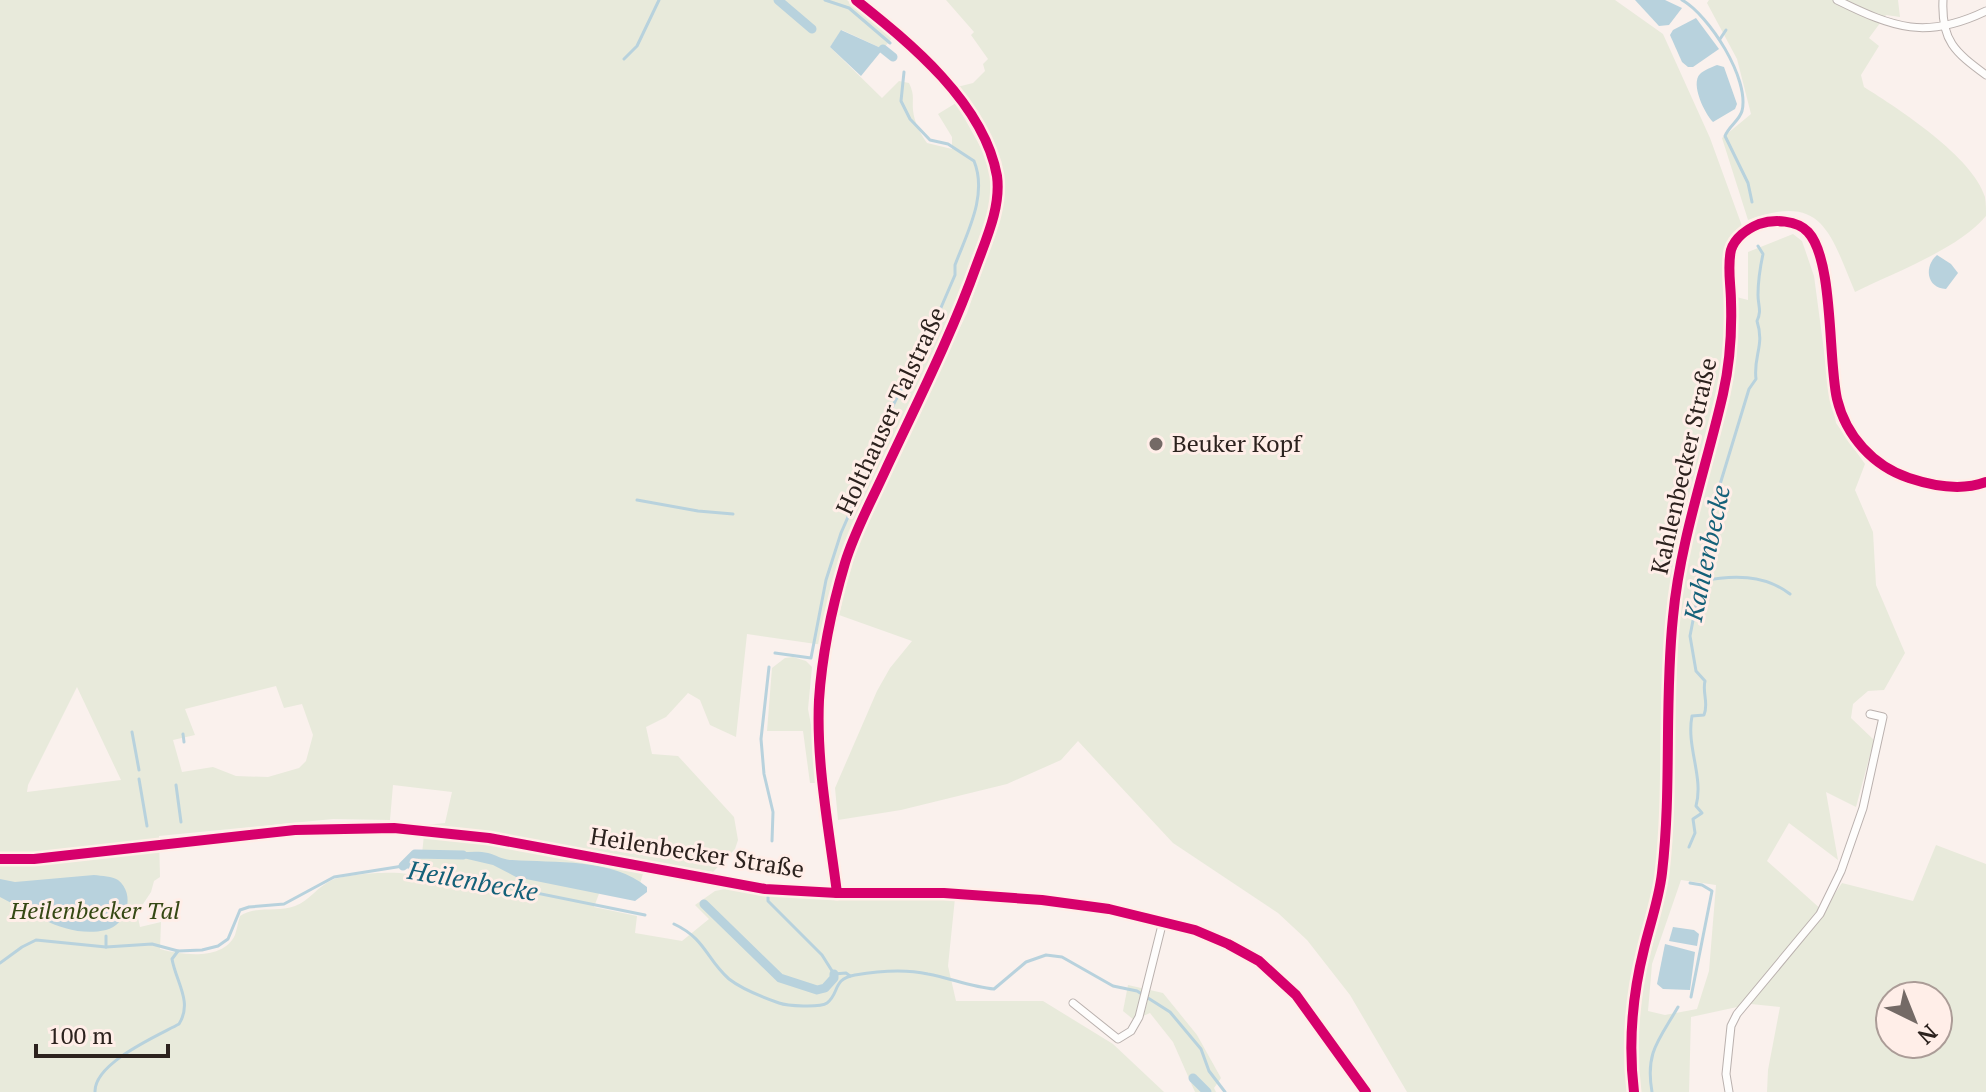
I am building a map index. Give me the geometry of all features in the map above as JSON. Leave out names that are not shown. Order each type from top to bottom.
[{"type":"main road","name":"Holthauser Talstraße","points":[[837,893],[819,713],[824,659],[835,604],[855,537],[970,283],[991,223],[997,188],[986,144],[954,92],[927,61],[856,0]]},
{"type":"main road","name":"Heilenbecker Straße","points":[[0,859],[34,859],[295,830],[394,828],[489,838],[765,889],[944,893],[1042,900],[1109,909],[1163,921],[1228,944],[1272,972],[1307,1009],[1366,1092]]},
{"type":"street","points":[[1837,0],[1860,11],[1922,30],[1945,27],[1986,11]]},
{"type":"street","points":[[1943,0],[1945,27],[1953,49],[1986,75]]},
{"type":"street","name":"Kahlenbecker Straße","points":[[1634,1092],[1630,1021],[1662,877],[1665,843],[1668,682],[1673,615],[1680,566],[1724,391],[1732,339],[1729,265],[1732,248],[1738,238],[1767,222],[1796,224],[1808,232],[1817,248],[1826,292],[1837,399],[1847,426],[1871,457],[1901,475],[1930,485],[1986,482]]},
{"type":"street","points":[[1729,1092],[1726,1074],[1729,1040],[1737,1014],[1820,914],[1841,871],[1863,808],[1883,717],[1870,714]]},
{"type":"street","points":[[1073,1003],[1118,1039],[1131,1031],[1139,1017],[1163,921]]},
{"type":"green space","name":"Heilenbecker Tal","points":[[0,0],[847,0],[893,37],[883,49],[842,30],[830,47],[882,98],[899,81],[909,83],[915,119],[927,143],[952,149],[952,137],[938,114],[956,103],[985,155],[992,178],[991,207],[963,292],[854,530],[823,645],[747,634],[736,737],[710,725],[700,700],[688,693],[666,717],[646,727],[652,754],[678,756],[734,817],[738,840],[735,849],[713,872],[647,861],[636,896],[600,891],[594,907],[637,916],[635,933],[682,941],[709,919],[695,905],[715,891],[725,889],[799,895],[955,898],[948,966],[956,1001],[1043,1001],[1113,1044],[1164,1092],[0,1092]],"holes":[[[276,686],[284,708],[302,704],[313,735],[306,761],[299,768],[268,777],[236,776],[213,767],[182,772],[173,740],[195,735],[185,709]],[[77,687],[121,780],[27,792]],[[393,785],[452,792],[445,823],[425,825],[422,854],[412,859],[408,874],[380,873],[339,878],[295,906],[246,913],[240,916],[235,935],[229,943],[212,952],[190,954],[160,949],[161,922],[140,927],[137,913],[151,892],[154,881],[160,877],[159,836],[333,819],[390,820]]]},
{"type":"green space","points":[[946,0],[1615,0],[1663,34],[1710,138],[1742,226],[1734,232],[1725,247],[1725,294],[1748,300],[1748,252],[1793,234],[1802,241],[1814,276],[1836,423],[1865,464],[1855,490],[1873,532],[1876,585],[1905,653],[1884,690],[1868,691],[1853,704],[1851,718],[1874,740],[1856,807],[1826,792],[1838,860],[1789,823],[1767,861],[1823,911],[1842,883],[1913,901],[1936,845],[1986,864],[1986,1092],[1767,1092],[1780,1007],[1751,1004],[1691,1017],[1689,1092],[1407,1092],[1350,995],[1307,940],[1278,913],[1173,843],[1078,741],[1061,760],[1007,784],[901,810],[838,820],[835,788],[877,691],[890,668],[912,641],[839,615],[851,563],[871,508],[967,313],[998,223],[1003,199],[1003,172],[988,133],[957,87],[973,83],[985,71],[983,64],[988,59],[971,35],[974,32]],"holes":[[[1681,880],[1716,885],[1709,971],[1697,1009],[1665,1015],[1648,1011],[1652,964]]]},
{"type":"green space","points":[[1709,0],[1898,0],[1900,17],[1886,15],[1869,38],[1879,46],[1861,75],[1864,87],[1951,150],[1978,182],[1985,197],[1986,216],[1942,250],[1855,292],[1830,236],[1820,223],[1808,215],[1793,211],[1748,220],[1722,138],[1751,114],[1737,59],[1707,3]]},
{"type":"green space","points":[[785,658],[806,661],[812,667],[808,709],[818,783],[810,783],[803,731],[767,731],[772,668]]},
{"type":"green space","points":[[1128,985],[1163,993],[1197,1035],[1221,1078],[1214,1088],[1216,1092],[1195,1092],[1173,1042],[1150,1013],[1134,1020],[1123,1011]]},
{"type":"water","points":[[1635,0],[1665,0],[1682,8],[1669,25],[1659,26]]},
{"type":"water","points":[[1696,18],[1719,49],[1693,67],[1688,67],[1682,62],[1670,35],[1673,30]]},
{"type":"water","points":[[841,30],[883,49],[861,76],[830,47]]},
{"type":"water","points":[[1717,65],[1724,67],[1737,104],[1735,109],[1713,122],[1703,106],[1697,79]]},
{"type":"water","points":[[1937,255],[1958,273],[1946,289],[1934,285],[1929,276],[1930,265]]},
{"type":"water","points":[[462,852],[485,852],[509,860],[600,867],[633,878],[647,887],[647,892],[635,901],[516,877],[493,865],[463,858]]},
{"type":"water","points":[[94,875],[118,880],[127,893],[124,916],[106,930],[92,932],[64,928],[0,897],[0,879],[15,882]]},
{"type":"water","points":[[1673,927],[1694,930],[1699,934],[1697,946],[1669,941]]},
{"type":"water","points":[[1665,944],[1695,952],[1690,990],[1663,989],[1657,984]]},
{"type":"waterway","points":[[624,59],[637,46],[659,0]]},
{"type":"waterway","points":[[778,0],[812,29]]},
{"type":"waterway","points":[[825,0],[849,8],[890,43]]},
{"type":"waterway","name":"Kahlenbecke","points":[[1682,0],[1715,33],[1740,82],[1742,111],[1725,136],[1748,183],[1752,202]]},
{"type":"waterway","points":[[1720,39],[1726,30]]},
{"type":"waterway","points":[[883,49],[893,57]]},
{"type":"waterway","points":[[775,653],[811,658],[826,580],[841,533],[878,448],[886,420],[918,361],[955,275],[955,265],[977,200],[979,187],[974,161],[948,144],[930,140],[910,119],[901,101],[904,72]]},
{"type":"waterway","name":"Kahlenbecke","points":[[1689,847],[1695,833],[1693,819],[1702,813],[1696,806],[1698,784],[1691,739],[1692,716],[1704,715],[1706,707],[1705,681],[1696,671],[1690,636],[1718,491],[1749,389],[1756,379],[1760,337],[1758,285],[1763,254],[1758,246]]},
{"type":"waterway","points":[[637,500],[733,514]]},
{"type":"waterway","points":[[1702,581],[1748,578],[1770,583],[1790,594]]},
{"type":"waterway","points":[[769,667],[761,739],[764,774],[773,812],[772,841]]},
{"type":"waterway","points":[[132,732],[139,770]]},
{"type":"waterway","points":[[183,734],[184,742]]},
{"type":"waterway","points":[[139,779],[147,826]]},
{"type":"waterway","points":[[176,785],[181,822]]},
{"type":"waterway","points":[[403,866],[415,854],[463,855]]},
{"type":"waterway","name":"Heilenbecke","points":[[0,963],[36,940],[106,947],[152,944],[178,951],[202,950],[218,946],[228,939],[240,910],[284,904],[334,877],[403,866],[645,915]]},
{"type":"waterway","name":"Kahlenbecke","points":[[1690,883],[1712,891],[1691,997]]},
{"type":"waterway","points":[[768,897],[768,901],[822,955],[834,974],[846,973],[850,976]]},
{"type":"waterway","points":[[704,904],[780,978],[817,990],[825,988],[834,974]]},
{"type":"waterway","name":"Heilenbecke","points":[[674,924],[693,936],[721,972],[734,983],[773,1001],[796,1006],[827,1003],[839,983],[855,975],[911,971],[994,989],[1026,962],[1046,955],[1062,957],[1113,986],[1137,991],[1170,1012],[1201,1049],[1209,1071],[1225,1092]]},
{"type":"waterway","points":[[106,936],[106,947]]},
{"type":"waterway","points":[[95,1092],[97,1081],[115,1061],[179,1024],[184,1000],[172,959],[178,951]]},
{"type":"waterway","name":"Kahlenbecke","points":[[1652,1092],[1652,1056],[1678,1007]]},
{"type":"waterway","points":[[1193,1078],[1207,1092]]},
{"type":"cycle path","points":[[837,893],[819,748],[822,665],[832,614],[854,539],[967,290],[992,221],[998,187],[989,149],[961,100],[921,55],[856,0]]},
{"type":"cycle path","points":[[1634,1092],[1631,1056],[1634,1002],[1659,892],[1665,841],[1670,649],[1676,589],[1725,382],[1731,337],[1730,256],[1738,238],[1759,224],[1771,221],[1798,225],[1808,232],[1822,264],[1826,287],[1837,399],[1847,425],[1863,448],[1884,466],[1918,481],[1957,487],[1986,482]]},
{"type":"cycle path","points":[[0,859],[34,859],[295,830],[394,828],[489,838],[765,889],[944,893],[1042,900],[1109,909],[1195,930],[1259,961],[1296,995],[1366,1092]]},
{"type":"place","name":"Beuker Kopf","points":[[1156,444]]}]
